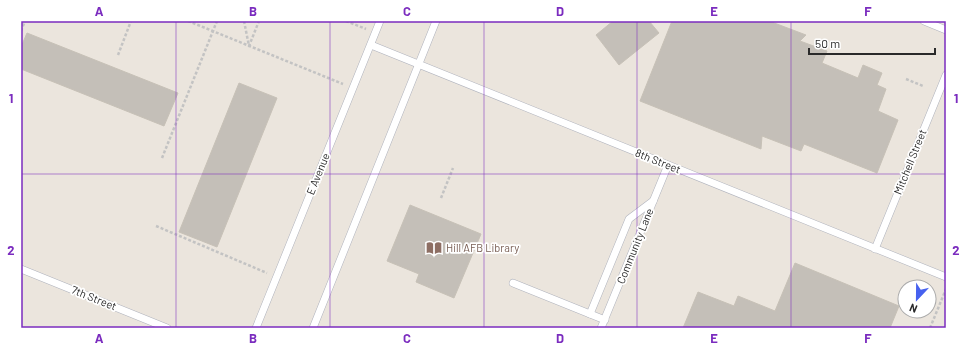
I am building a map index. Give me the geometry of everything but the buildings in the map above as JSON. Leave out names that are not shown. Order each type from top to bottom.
[{"type":"lane","name":"E Avenue","points":[[256,328],[380,21]]},
{"type":"lane","points":[[313,328],[436,21]]},
{"type":"lane","points":[[924,21],[946,30]]},
{"type":"lane","name":"8th Street","points":[[371,45],[946,277]]},
{"type":"lane","name":"Mitchell Street","points":[[875,249],[946,75]]},
{"type":"lane","name":"Community Lane","points":[[601,328],[668,165]]},
{"type":"lane","points":[[590,314],[629,219],[653,201]]},
{"type":"lane","name":"7th Street","points":[[21,268],[167,328]]},
{"type":"lane","points":[[513,283],[605,320]]},
{"type":"path","points":[[21,31],[25,21]]},
{"type":"path","points":[[118,55],[131,21]]},
{"type":"path","points":[[188,21],[353,88]]},
{"type":"path","points":[[162,158],[217,21]]},
{"type":"path","points":[[244,21],[249,46]]},
{"type":"path","points":[[249,46],[259,21]]},
{"type":"path","points":[[346,21],[375,33]]},
{"type":"path","points":[[906,79],[923,86]]},
{"type":"path","points":[[441,198],[453,168]]},
{"type":"path","points":[[156,226],[277,277]]},
{"type":"path","points":[[930,328],[946,288]]},
{"type":"place","name":"Hill AFB Library","points":[[434,248]]}]
